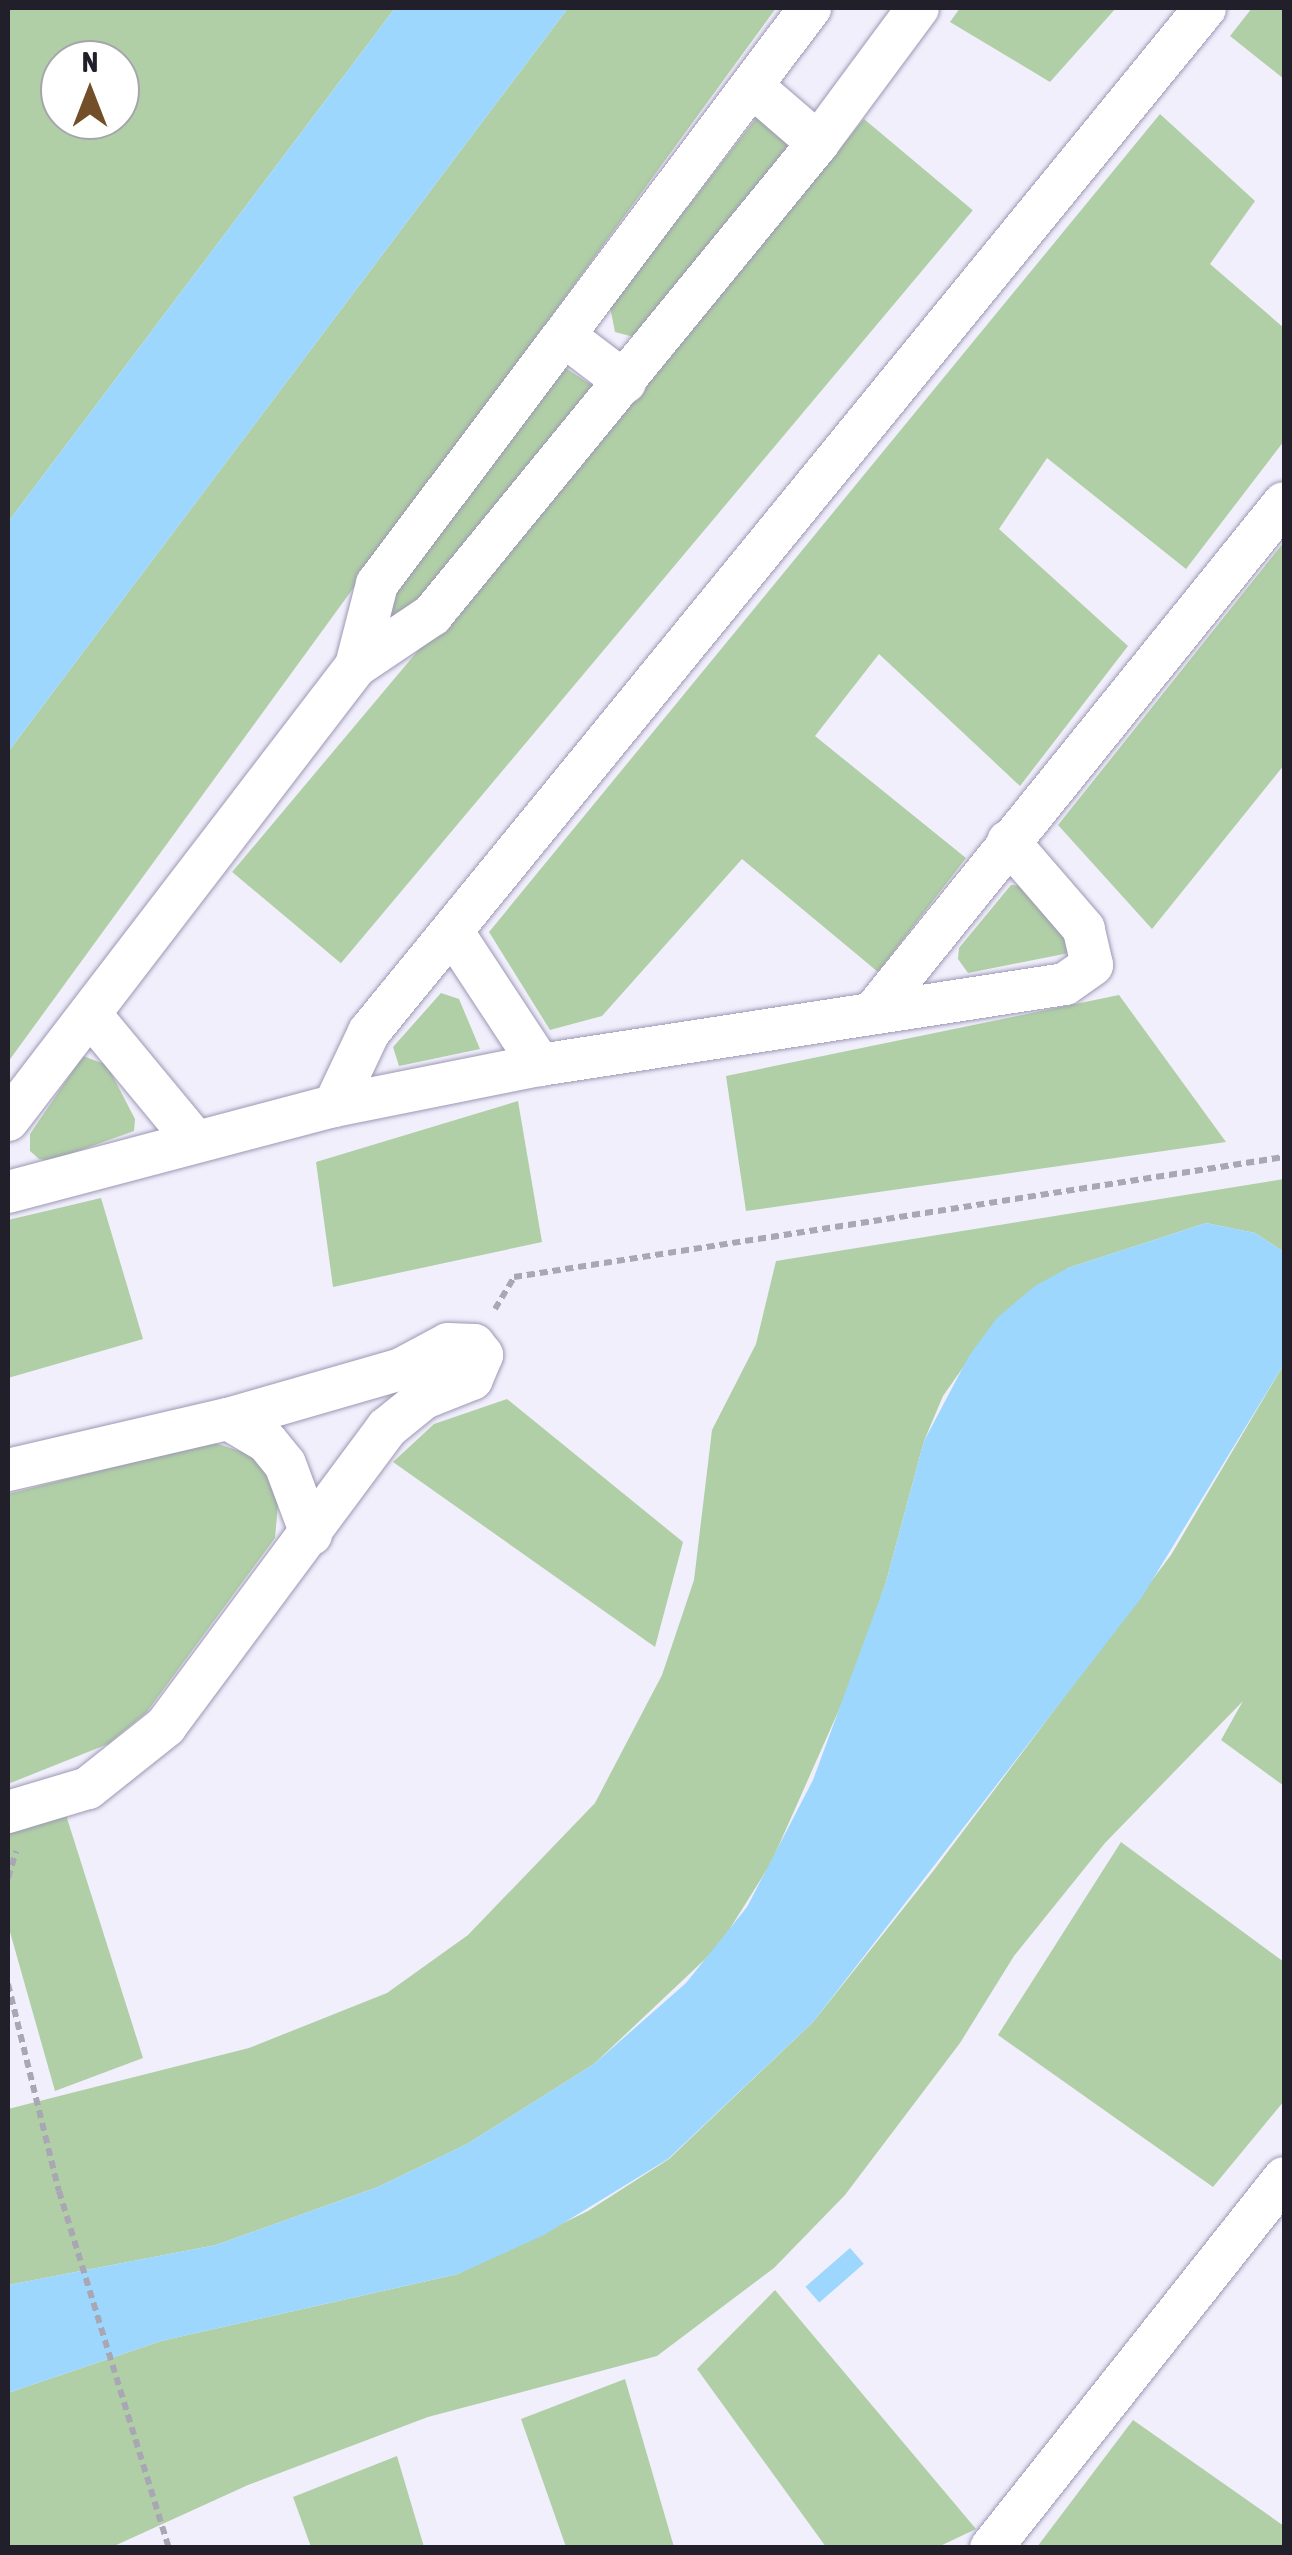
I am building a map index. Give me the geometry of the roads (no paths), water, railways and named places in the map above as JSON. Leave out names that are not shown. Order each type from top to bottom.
[{"type":"street","points":[[356,666],[377,584],[567,338],[810,8]]},
{"type":"street","points":[[8,1120],[356,666],[432,615],[818,144],[918,8]]},
{"type":"street","points":[[334,1106],[368,1032],[454,934],[1205,8]]},
{"type":"street","points":[[752,86],[818,144]]},
{"type":"street","points":[[567,338],[625,382]]},
{"type":"street","points":[[875,1010],[1284,503]]},
{"type":"street","points":[[8,1192],[334,1106],[540,1064],[1065,984],[1092,965],[1084,929],[1008,841]]},
{"type":"street","points":[[454,934],[540,1064]]},
{"type":"street","points":[[90,1014],[195,1141]]},
{"type":"street","points":[[8,1470],[228,1419],[401,1369],[448,1344],[474,1345],[481,1369],[424,1398],[388,1428],[166,1726],[125,1764],[88,1788],[8,1812]]},
{"type":"street","points":[[228,1419],[267,1442],[286,1464],[311,1534]]},
{"type":"street","points":[[991,2548],[1284,2178]]},
{"type":"water","points":[[395,8],[568,8],[8,752],[8,522]]},
{"type":"water","points":[[1206,1223],[1255,1233],[1284,1252],[1284,1364],[1142,1597],[813,2022],[668,2159],[544,2235],[458,2274],[161,2341],[8,2393],[8,2285],[216,2245],[378,2187],[467,2144],[594,2064],[686,1983],[747,1907],[813,1780],[886,1582],[924,1441],[969,1356],[997,1318],[1035,1286],[1068,1268]]},
{"type":"water","points":[[850,2248],[864,2264],[819,2303],[805,2287]]}]
